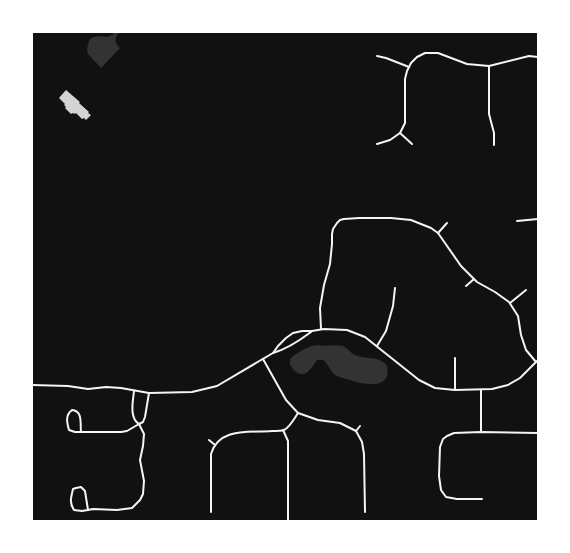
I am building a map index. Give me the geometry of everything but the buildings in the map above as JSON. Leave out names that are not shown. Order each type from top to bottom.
[{"type":"street","points":[[377,144],[390,140],[400,133],[405,123],[406,71],[417,57],[425,53],[438,53],[467,64],[489,66],[529,56],[538,57]]},
{"type":"street","points":[[377,56],[409,67]]},
{"type":"street","points":[[489,66],[489,114],[494,133],[494,145]]},
{"type":"street","points":[[400,133],[412,144]]},
{"type":"street","points":[[273,353],[286,338],[293,333],[321,329],[347,330],[365,337],[419,380],[435,388],[455,390],[492,389],[508,385],[520,378],[537,361],[526,350],[521,335],[518,316],[510,303],[495,292],[477,282],[461,266],[438,233],[411,220],[391,218],[344,219],[340,220],[332,229],[330,264],[320,308],[321,329]]},
{"type":"street","points":[[517,221],[538,219]]},
{"type":"street","points":[[438,233],[447,223]]},
{"type":"street","points":[[466,286],[474,279]]},
{"type":"street","points":[[377,346],[386,331],[393,306],[395,288]]},
{"type":"street","points":[[510,303],[526,290]]},
{"type":"street","points":[[32,386],[68,386],[88,389],[106,387],[149,393],[192,392],[217,386],[273,353],[282,350],[304,338],[312,331]]},
{"type":"street","points":[[455,358],[455,390]]},
{"type":"street","points":[[263,359],[286,400],[298,413],[318,420],[340,423],[356,432],[362,442],[364,454],[364,512]]},
{"type":"street","points":[[481,390],[481,432]]},
{"type":"street","points":[[88,510],[85,491],[81,487],[73,489],[71,504],[74,510],[82,511],[88,510],[93,509],[117,510],[132,508],[140,500],[143,494],[144,481],[140,460],[144,434],[132,414],[134,391]]},
{"type":"street","points":[[80,432],[79,412],[76,410],[70,411],[67,415],[69,430],[80,432],[127,431],[143,422],[149,393]]},
{"type":"street","points":[[211,512],[211,454],[215,445],[222,438],[234,433],[283,430],[292,423],[298,413]]},
{"type":"street","points":[[356,432],[360,426]]},
{"type":"street","points":[[283,430],[288,441],[288,521]]},
{"type":"street","points":[[482,499],[457,499],[446,497],[441,490],[439,476],[440,447],[443,439],[454,433],[538,433]]},
{"type":"street","points":[[209,440],[215,445]]},
{"type":"shaded area","points":[[113,32],[120,32],[116,40],[120,48],[101,68],[88,54],[87,49],[89,41],[91,38],[98,36],[107,37],[113,35]]},
{"type":"shaded area","points":[[318,345],[343,346],[355,355],[380,360],[387,366],[385,380],[380,383],[367,384],[339,377],[333,373],[323,360],[317,360],[304,374],[294,371],[290,364],[291,358],[303,350]]}]
